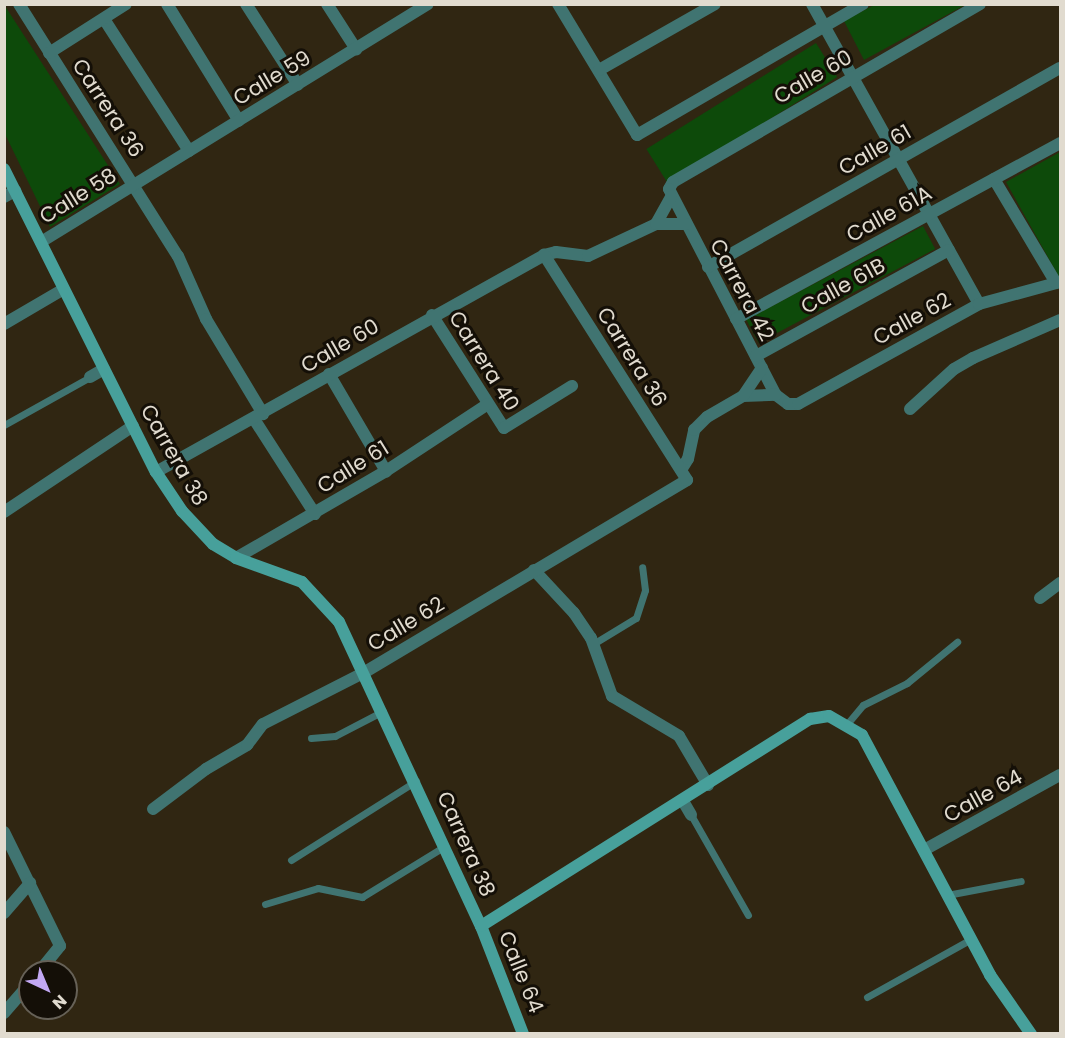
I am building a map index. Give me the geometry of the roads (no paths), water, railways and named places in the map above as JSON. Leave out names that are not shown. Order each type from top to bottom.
[{"type":"main road","name":"Carrera 38","points":[[4,169],[10,194],[41,242],[156,472],[196,529],[236,558],[302,582],[339,622],[365,672],[481,926]]},
{"type":"main road","points":[[481,926],[810,719],[829,716],[847,724],[862,735],[990,975],[1031,1034]]},
{"type":"main road","name":"Calle 64","points":[[481,926],[523,1034]]},
{"type":"street","name":"Carrera 36","points":[[19,4],[135,184],[178,256],[206,319],[258,417],[315,514]]},
{"type":"street","points":[[49,53],[126,4]]},
{"type":"street","points":[[167,4],[239,121]]},
{"type":"street","points":[[246,4],[298,85]]},
{"type":"street","points":[[327,4],[356,49]]},
{"type":"street","name":"Calle 59","points":[[135,184],[356,49],[411,9],[428,4]]},
{"type":"street","points":[[558,4],[599,70],[715,4]]},
{"type":"street","points":[[812,4],[980,304]]},
{"type":"street","name":"Calle 60","points":[[599,70],[637,135],[863,4]]},
{"type":"street","name":"Calle 60","points":[[670,193],[673,182],[980,4]]},
{"type":"street","points":[[104,19],[189,151]]},
{"type":"street","name":"Calle 61","points":[[708,267],[1060,68]]},
{"type":"street","name":"Calle 61A","points":[[736,319],[1060,143]]},
{"type":"street","points":[[994,179],[1058,282]]},
{"type":"street","name":"Calle 58","points":[[41,242],[135,184]]},
{"type":"street","points":[[656,224],[670,193]]},
{"type":"street","name":"Carrera 42","points":[[670,193],[776,395],[788,404]]},
{"type":"street","points":[[544,255],[598,253],[656,224],[686,224]]},
{"type":"street","name":"Calle 61B","points":[[756,356],[949,250]]},
{"type":"street","name":"Carrera 36","points":[[544,255],[684,475]]},
{"type":"street","name":"Calle 60","points":[[156,472],[258,417],[432,315],[544,255]]},
{"type":"street","name":"Calle 62","points":[[788,404],[798,404],[980,304],[1058,282]]},
{"type":"street","points":[[4,324],[64,289]]},
{"type":"street","name":"Carrera 40","points":[[432,315],[504,428],[572,386]]},
{"type":"street","points":[[910,409],[947,375],[973,358],[1060,320]]},
{"type":"street","points":[[684,475],[694,430],[707,417],[743,396],[762,368]]},
{"type":"street","points":[[90,377],[104,369]]},
{"type":"street","points":[[329,374],[386,471]]},
{"type":"street","points":[[743,396],[776,395]]},
{"type":"street","name":"Calle 61","points":[[236,558],[386,471],[488,404]]},
{"type":"street","points":[[4,512],[133,426]]},
{"type":"street","name":"Calle 62","points":[[153,809],[206,769],[247,745],[263,724],[365,672],[534,570],[684,475]]},
{"type":"street","points":[[534,570],[574,613],[593,644],[612,696],[679,736],[708,785]]},
{"type":"street","points":[[1040,598],[1060,584]]},
{"type":"street","name":"Calle 64","points":[[924,850],[1060,776]]},
{"type":"street","points":[[683,801],[691,816]]},
{"type":"street","points":[[4,832],[60,946],[49,960]]},
{"type":"street","points":[[4,913],[30,883]]},
{"type":"street","points":[[4,1014],[18,997]]},
{"type":"lane","points":[[4,425],[90,377]]},
{"type":"lane","points":[[593,644],[636,618],[645,590],[642,567]]},
{"type":"lane","points":[[847,724],[864,705],[907,683],[957,642]]},
{"type":"lane","points":[[311,738],[335,736],[383,711]]},
{"type":"lane","points":[[291,860],[416,782]]},
{"type":"lane","points":[[691,816],[748,915]]},
{"type":"lane","points":[[265,904],[318,888],[362,897],[445,846]]},
{"type":"lane","points":[[947,895],[1021,881]]},
{"type":"lane","points":[[867,997],[971,939]]}]
